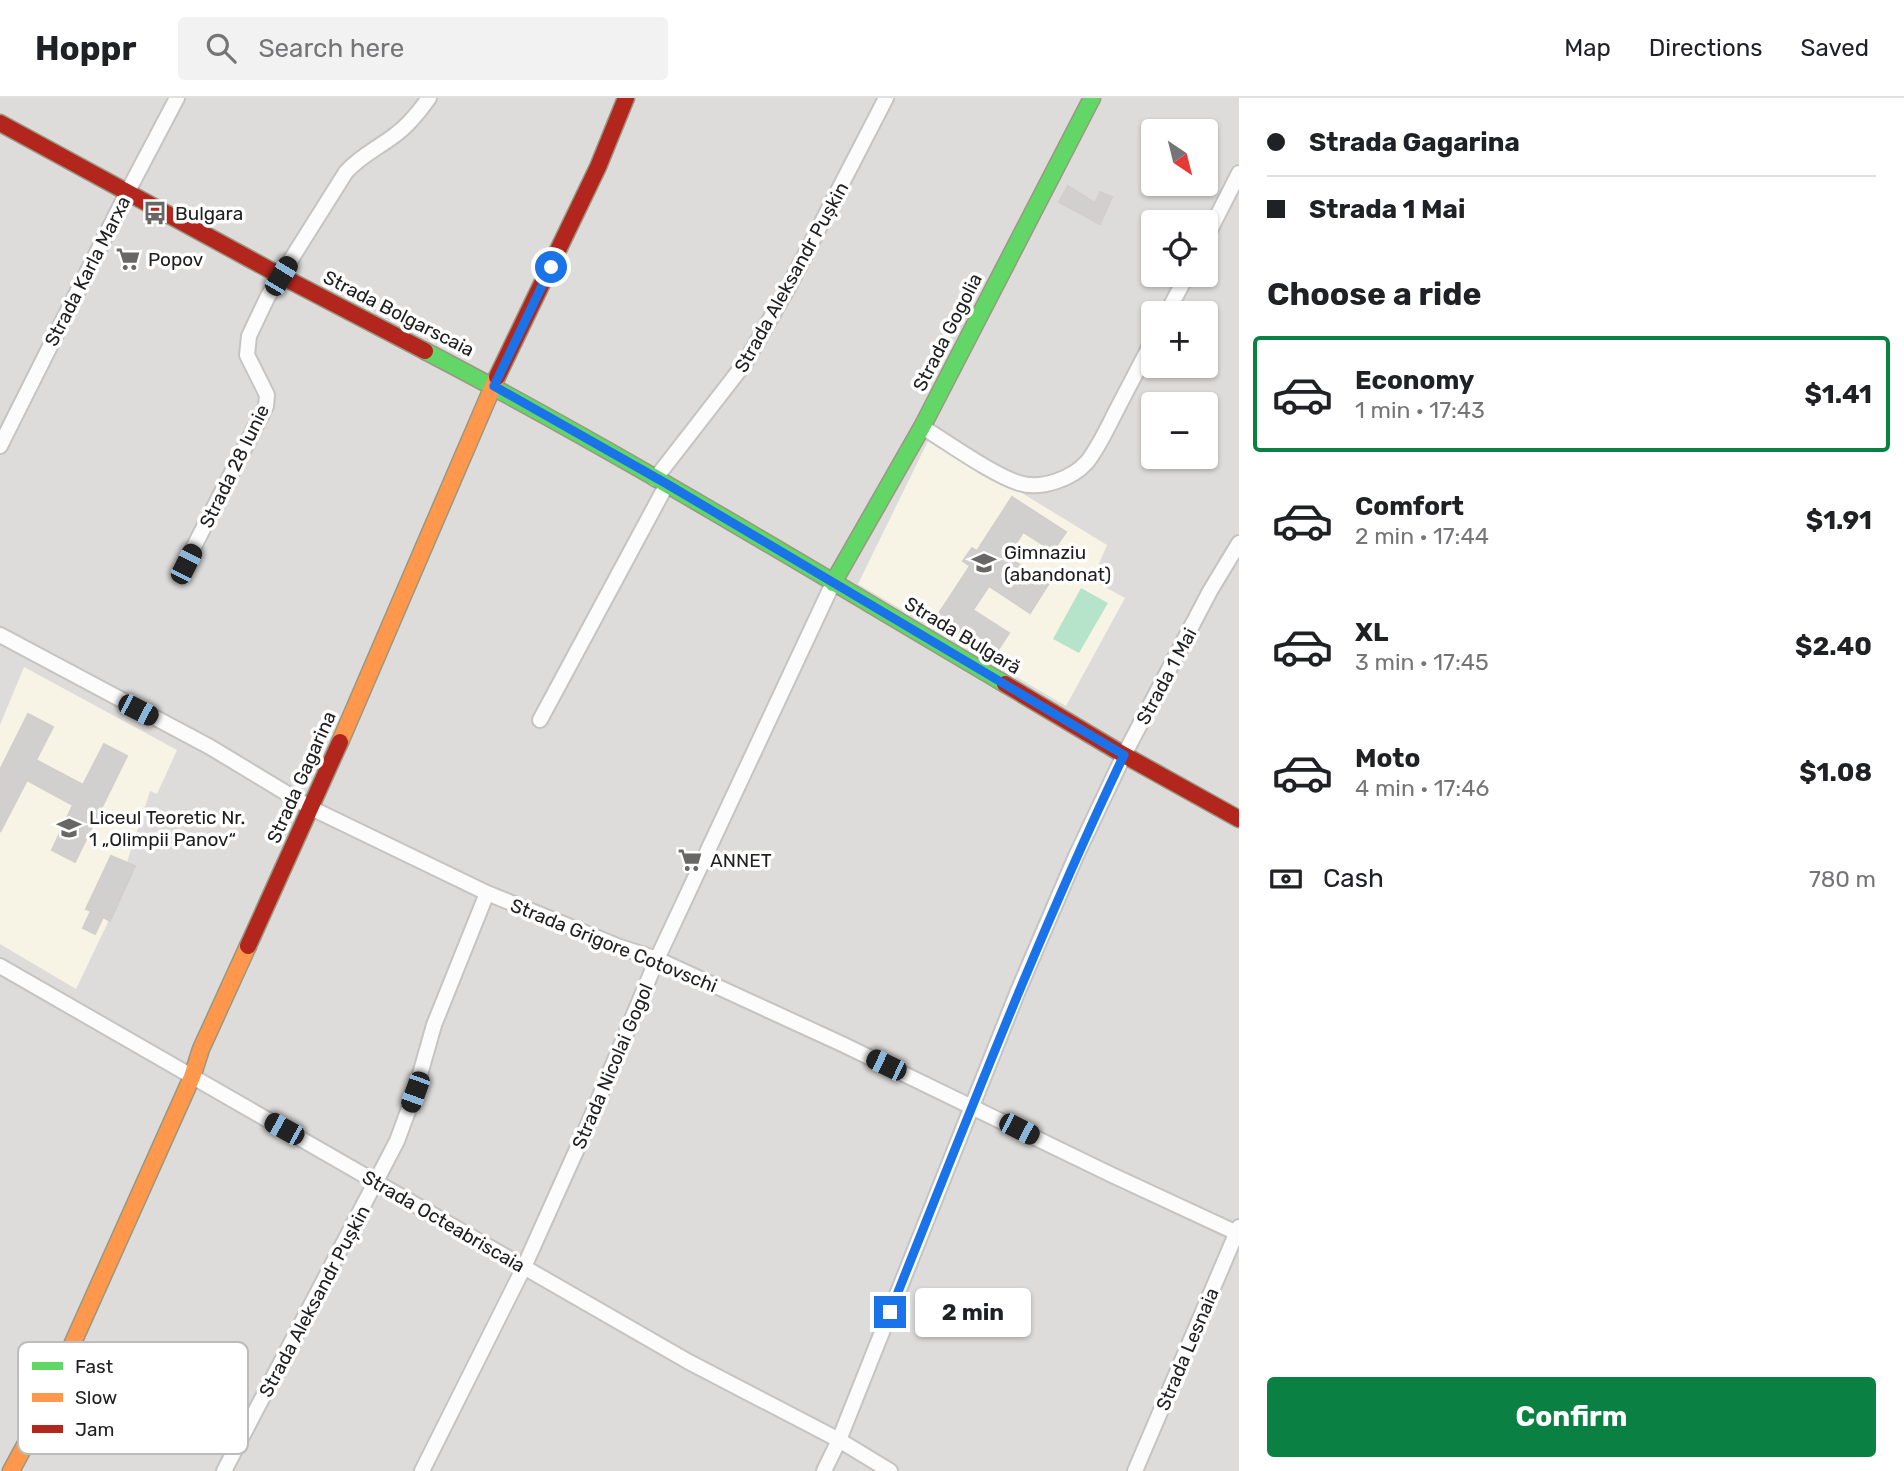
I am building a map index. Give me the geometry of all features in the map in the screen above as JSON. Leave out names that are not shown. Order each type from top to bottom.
[{"type":"street","name":"Strada Karla Marxa","points":[[0,446],[177,98]]},
{"type":"street","name":"Strada 28 Iunie","points":[[186,564],[266,406],[267,394],[263,382],[247,355],[249,336],[268,296],[346,172],[356,160],[396,135],[415,117],[429,98]]},
{"type":"street","name":"Strada Gagarina","points":[[73,1342],[192,1077],[201,1049],[311,808],[494,386],[598,167],[626,98]]},
{"type":"street","name":"Strada Aleksandr Pușkin","points":[[540,720],[661,482],[745,363],[789,286],[886,98]]},
{"type":"street","name":"Strada Gogolia","points":[[833,583],[922,427],[1093,98]]},
{"type":"street","name":"Strada Bolgarscaia","points":[[0,123],[281,276],[494,386],[661,482]]},
{"type":"street","points":[[1218,214],[1239,173]]},
{"type":"street","points":[[922,427],[1021,484],[1051,483],[1086,464],[1141,363]]},
{"type":"street","name":"Strada Bulgară","points":[[661,482],[1124,755],[1239,819]]},
{"type":"street","name":"Strada 1 Mai","points":[[824,1471],[839,1440],[1065,880],[1124,755],[1210,591],[1239,543]]},
{"type":"street","name":"Strada Nicolai Gogol","points":[[422,1471],[524,1267],[590,1119],[657,958],[833,583]]},
{"type":"street","name":"Strada Grigore Cotovschi","points":[[0,635],[210,747],[311,808],[486,893],[620,947],[657,958],[973,1106],[1112,1175],[1238,1231]]},
{"type":"street","name":"Strada Aleksandr Pușkin","points":[[248,1426],[397,1141],[415,1092],[434,1025],[486,893]]},
{"type":"street","name":"Strada Octeabriscaia","points":[[0,966],[689,1363],[839,1440],[890,1471]]},
{"type":"street","name":"Strada Lesnaia","points":[[1135,1471],[1238,1231]]},
{"type":"street","name":"Strada Gagarina","points":[[11,1471],[20,1454]]},
{"type":"street","name":"Strada Aleksandr Pușkin","points":[[224,1471],[233,1454]]},
{"type":"shaded area","points":[[0,98],[1239,98],[1239,1471],[0,1471]]},
{"type":"shaded area","name":"Gimnaziu (abandonat)","points":[[930,437],[1107,545],[1092,580],[1125,598],[1066,706],[858,584]]},
{"type":"shaded area","name":"Liceul Teoretic Nr. 1 „Olimpii Panov“","points":[[24,667],[177,750],[157,794],[150,791],[127,862],[135,866],[76,989],[0,944],[0,725]]},
{"type":"green space","points":[[1081,588],[1108,603],[1079,653],[1053,639]]},
{"type":"building","points":[[1068,186],[1095,203],[1100,192],[1112,197],[1100,224],[1059,202]]},
{"type":"building","points":[[1012,497],[1066,532],[1053,551],[1023,532],[1008,557],[1049,583],[1030,613],[989,586],[973,610],[1009,633],[992,659],[934,621],[970,566],[963,561],[972,548],[977,551]]},
{"type":"building","name":"Liceul Teoretic Nr. 1 „Olimpii Panov“","points":[[28,714],[53,727],[36,760],[83,785],[104,744],[127,756],[75,862],[52,850],[73,805],[27,780],[0,832],[0,770]]},
{"type":"building","points":[[111,856],[135,866],[110,921],[103,917],[95,934],[83,928],[91,911],[86,909]]},
{"type":"traffic: fast","points":[[833,583],[922,427],[1092,98]]},
{"type":"traffic: fast","points":[[425,351],[645,472],[1005,684]]},
{"type":"traffic: slow","points":[[340,742],[497,377]]},
{"type":"traffic: slow","points":[[73,1342],[248,946]]},
{"type":"traffic: slow","points":[[11,1471],[20,1454]]},
{"type":"traffic: jam","points":[[497,377],[598,167],[626,98]]},
{"type":"traffic: jam","points":[[0,123],[425,351]]},
{"type":"traffic: jam","points":[[1005,684],[1239,819]]},
{"type":"traffic: jam","points":[[248,946],[340,742]]},
{"type":"place","name":"Bulgara","points":[[155,213]]},
{"type":"place","name":"Popov","points":[[128,259]]},
{"type":"place","name":"Gimnaziu (abandonat)","points":[[984,563]]},
{"type":"place","name":"Liceul Teoretic Nr. 1 „Olimpii Panov“","points":[[69,828]]},
{"type":"place","name":"ANNET","points":[[690,860]]},
{"type":"route","points":[[551,267],[494,386],[667,484],[1124,755],[1076,856],[1018,991],[890,1312]]}]
